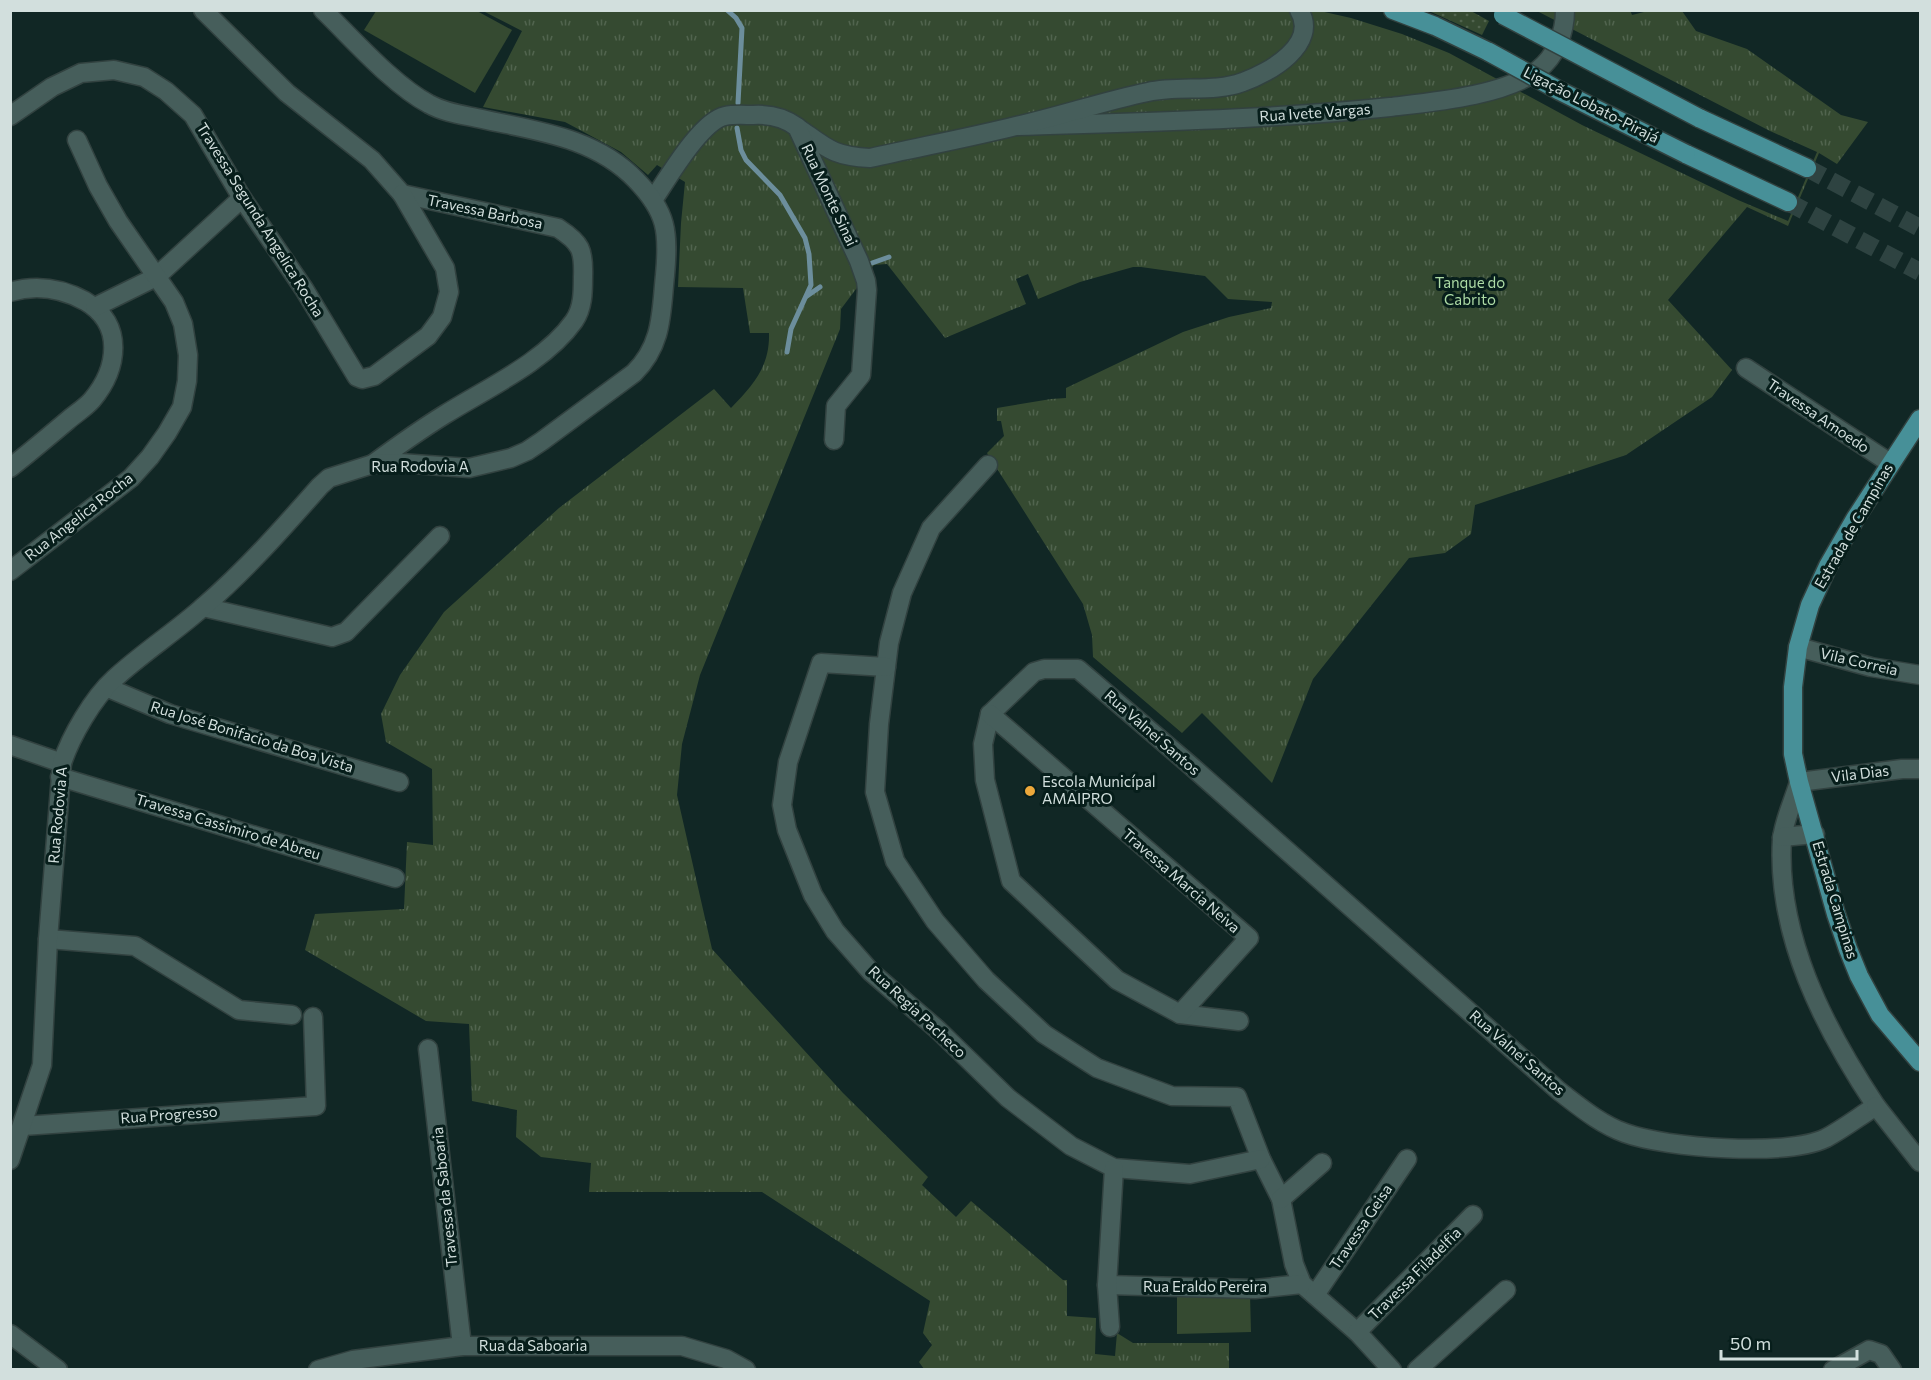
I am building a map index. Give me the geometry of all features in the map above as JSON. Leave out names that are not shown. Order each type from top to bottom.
[{"type":"main road","name":"Ligação Lobato-Pirajá","points":[[1393,10],[1435,26],[1489,52],[1560,91],[1788,202]]},
{"type":"main road","points":[[1499,13],[1699,118],[1807,168]]},
{"type":"main road","name":"Estrada de Campinas","points":[[1799,782],[1793,754],[1793,687],[1798,647],[1810,605],[1828,566],[1890,463],[1920,419]]},
{"type":"main road","name":"Estrada Campinas","points":[[1799,782],[1836,914],[1859,976],[1880,1015],[1920,1062]]},
{"type":"main road","name":"Estrada Campinas","points":[[1880,1015],[1917,1039]]},
{"type":"street","points":[[203,10],[287,93],[372,160],[402,194]]},
{"type":"street","name":"Rua Rodovia A","points":[[10,1160],[42,1065],[48,939],[61,770],[67,747],[106,687],[114,678],[203,607],[267,546],[329,478],[373,464],[400,463],[469,468],[511,458],[527,451],[634,373],[652,350],[658,333],[667,237],[660,213],[653,200],[627,170],[614,160],[583,144],[458,114],[430,105],[401,84],[323,10]]},
{"type":"street","name":"Rua Ivete Vargas","points":[[798,127],[832,152],[848,157],[870,158],[1018,126],[1095,104],[1159,90],[1220,87],[1245,82],[1284,60],[1293,52],[1305,27],[1299,10]]},
{"type":"street","name":"Rua Ivete Vargas","points":[[1018,126],[1301,115],[1414,104],[1488,92],[1538,71],[1553,55],[1562,35],[1565,10]]},
{"type":"street","name":"Travessa Segunda Angelica Rocha","points":[[10,116],[52,87],[81,73],[114,70],[144,77],[166,91],[193,115],[242,198],[304,289],[357,377],[362,379],[374,376],[428,336],[442,317],[449,292],[445,268],[402,194]]},
{"type":"street","name":"Rua Monte Sinai","points":[[653,200],[699,135],[714,120],[725,116],[769,115],[780,117],[798,127],[866,281],[861,375],[836,406],[834,440]]},
{"type":"street","name":"Rua Angelica Rocha","points":[[10,571],[131,478],[167,433],[182,407],[187,381],[188,355],[183,324],[174,302],[118,221],[98,186],[77,140]]},
{"type":"street","name":"Travessa Barbosa","points":[[373,464],[442,416],[529,363],[560,337],[574,320],[583,300],[583,256],[574,238],[558,228],[402,194]]},
{"type":"street","points":[[95,307],[156,277],[242,198]]},
{"type":"street","points":[[10,292],[40,287],[59,289],[95,307],[109,324],[113,342],[112,364],[104,382],[91,401],[10,468]]},
{"type":"street","name":"Travessa Amoedo","points":[[1746,368],[1890,463]]},
{"type":"street","points":[[988,465],[931,528],[902,593],[889,643],[879,724],[875,792],[895,861],[935,921],[986,980],[1044,1034],[1097,1068],[1172,1096],[1238,1097],[1261,1159],[1281,1199],[1294,1264],[1308,1290],[1357,1332],[1392,1370]]},
{"type":"street","points":[[203,607],[332,637],[339,635],[346,632],[440,536]]},
{"type":"street","name":"Vila Correia","points":[[1798,647],[1871,666],[1920,675]]},
{"type":"street","name":"Rua Regia Pacheco","points":[[886,666],[820,663],[788,762],[782,805],[788,831],[813,895],[835,931],[871,972],[938,1030],[1008,1098],[1071,1146],[1114,1168],[1190,1174],[1261,1159]]},
{"type":"street","name":"Rua Valnei Santos","points":[[990,714],[1034,672],[1044,669],[1078,669],[1199,772],[1559,1091],[1589,1115],[1625,1133],[1669,1143],[1726,1148],[1778,1149],[1825,1138],[1876,1106]]},
{"type":"street","name":"Rua José Bonifacio da Boa Vista","points":[[106,687],[170,714],[399,782]]},
{"type":"street","points":[[990,714],[983,744],[985,780],[1011,881],[1116,980],[1180,1014],[1239,1021]]},
{"type":"street","name":"Travessa Marcia Neiva","points":[[990,714],[1249,938],[1180,1014]]},
{"type":"street","name":"Travessa Cassimiro de Abreu","points":[[10,745],[61,770],[395,878]]},
{"type":"street","name":"Vila Dias","points":[[1799,782],[1902,769],[1920,769]]},
{"type":"street","points":[[1799,782],[1782,837],[1782,891],[1795,941],[1814,996],[1851,1068],[1876,1106],[1920,1162]]},
{"type":"street","points":[[1782,837],[1815,834]]},
{"type":"street","points":[[48,939],[135,946],[239,1010],[292,1015]]},
{"type":"street","name":"Rua Progresso","points":[[22,1126],[316,1106],[313,1017]]},
{"type":"street","name":"Travessa da Saboaria","points":[[429,1049],[462,1346]]},
{"type":"street","name":"Travessa Geisa","points":[[1308,1290],[1407,1159]]},
{"type":"street","points":[[1281,1199],[1322,1163]]},
{"type":"street","points":[[1110,1327],[1107,1285],[1114,1168]]},
{"type":"street","name":"Travessa Filadelfia","points":[[1357,1332],[1473,1215]]},
{"type":"street","name":"Rua Eraldo Pereira","points":[[1107,1285],[1308,1290]]},
{"type":"street","points":[[1417,1370],[1506,1290]]},
{"type":"street","points":[[10,1334],[57,1370]]},
{"type":"street","name":"Rua da Saboaria","points":[[318,1370],[353,1360],[462,1346],[682,1346],[726,1359],[746,1370]]},
{"type":"street","points":[[1833,1370],[1869,1350],[1881,1354],[1892,1370]]},
{"type":"green space","name":"Tanque do Cabrito","points":[[1630,10],[1632,15],[1648,11],[1682,11],[1696,31],[1747,49],[1841,115],[1868,122],[1837,164],[1819,153],[1788,226],[1747,207],[1668,300],[1732,370],[1712,397],[1626,455],[1475,505],[1471,534],[1445,553],[1409,558],[1313,679],[1272,783],[1202,713],[1182,733],[1093,657],[1092,635],[1083,604],[987,453],[1004,436],[1001,421],[997,421],[997,408],[1066,398],[1066,388],[1183,332],[1229,317],[1271,308],[1272,302],[1228,299],[1205,276],[1133,267],[1080,282],[1038,299],[1028,274],[1016,279],[1026,304],[945,338],[887,264],[874,265],[841,309],[840,329],[700,675],[682,744],[677,795],[712,949],[843,1093],[928,1177],[922,1185],[956,1217],[971,1201],[1063,1280],[1067,1280],[1067,1316],[1096,1318],[1095,1354],[1115,1356],[1117,1333],[1133,1343],[1229,1343],[1229,1369],[924,1369],[919,1362],[932,1345],[923,1333],[930,1301],[762,1192],[589,1192],[591,1163],[541,1157],[516,1137],[517,1110],[472,1101],[469,1024],[426,1021],[305,950],[315,914],[404,909],[407,842],[433,845],[432,769],[386,742],[381,714],[400,675],[444,612],[559,508],[714,389],[731,408],[759,375],[767,356],[769,333],[750,333],[743,288],[678,287],[685,182],[657,165],[648,175],[621,152],[565,122],[483,107],[522,31],[483,11],[1320,11],[1402,34],[1449,53],[1582,125],[1738,200],[1788,221],[1817,152],[1770,131],[1537,11]]},
{"type":"green space","points":[[376,11],[477,11],[512,30],[475,93],[364,30]]},
{"type":"green space","points":[[1429,11],[1471,11],[1489,21],[1482,35]]},
{"type":"green space","points":[[1250,1294],[1251,1332],[1177,1334],[1177,1295]]},
{"type":"waterway","points":[[727,10],[742,28],[738,103]]},
{"type":"waterway","points":[[737,128],[741,150],[746,160],[780,195],[805,238],[809,254],[811,285],[791,329],[787,352]]},
{"type":"waterway","points":[[872,263],[889,257]]},
{"type":"waterway","points":[[807,296],[820,287]]},
{"type":"tunnel","points":[[1807,168],[1920,228]]},
{"type":"tunnel","points":[[1788,202],[1920,272]]},
{"type":"place","name":"Escola Municípal AMAIPRO","points":[[1030,791]]}]
